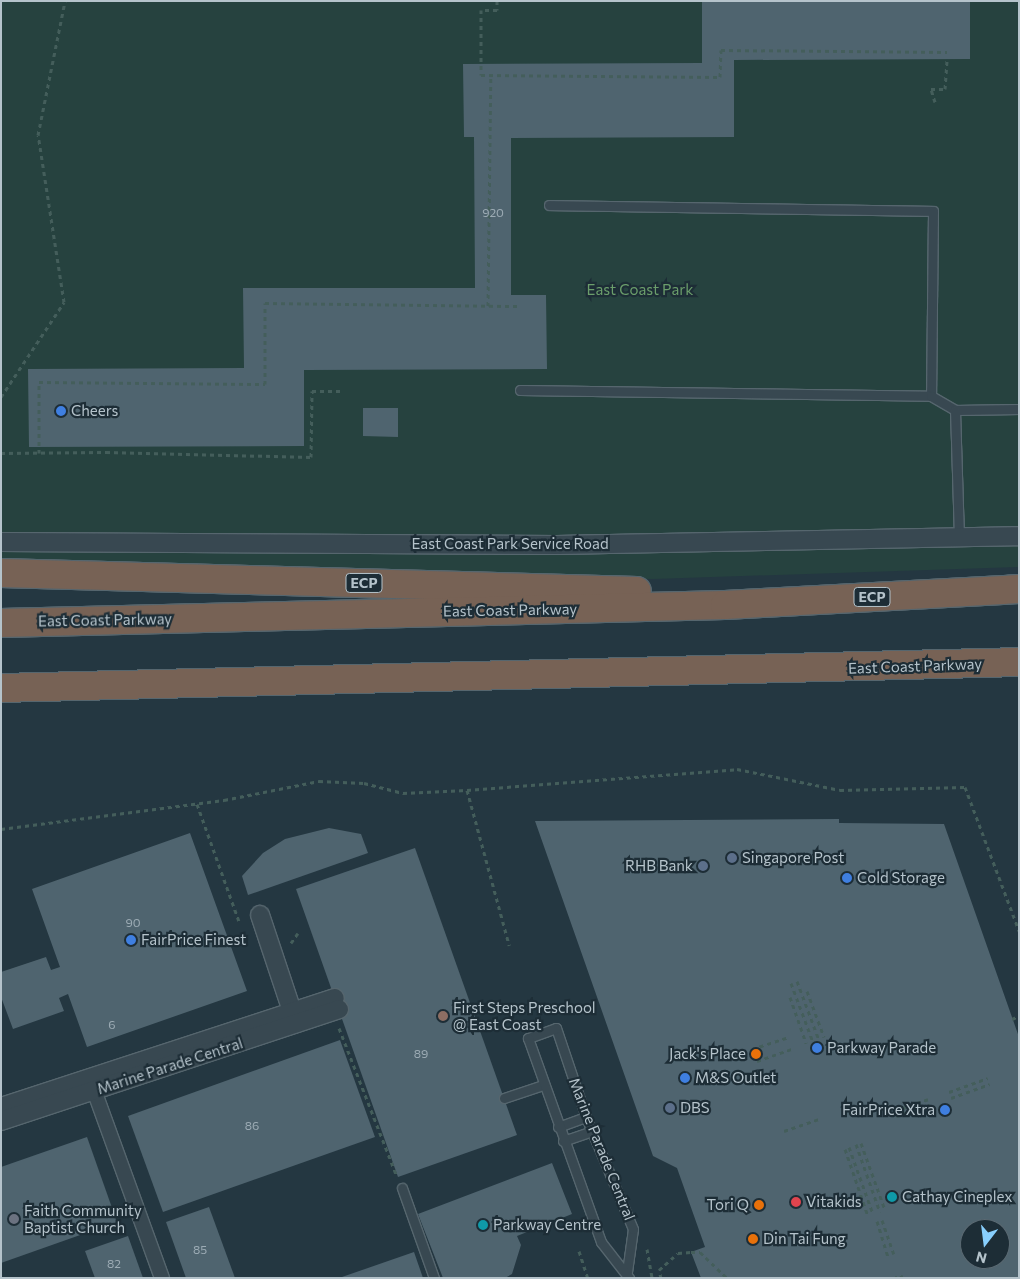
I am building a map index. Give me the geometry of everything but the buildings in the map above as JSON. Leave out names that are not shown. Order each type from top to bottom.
[{"type":"highway","name":"ECP","points":[[1,574],[624,589],[725,605]]},
{"type":"highway","name":"East Coast Parkway","points":[[1,623],[725,605],[1019,589]]},
{"type":"highway","name":"East Coast Parkway","points":[[1,688],[1019,662]]},
{"type":"street","name":"East Coast Park Service Road","points":[[1,542],[557,546],[959,539],[1019,536]]},
{"type":"street","points":[[260,915],[295,1018]]},
{"type":"street","name":"Marine Parade Central","points":[[4,1109],[92,1085],[295,1018],[337,1010]]},
{"type":"street","points":[[92,1085],[162,1278]]},
{"type":"lane","points":[[549,205],[933,211],[931,396]]},
{"type":"lane","points":[[520,390],[931,396],[955,410],[1019,410]]},
{"type":"lane","points":[[955,410],[959,539]]},
{"type":"lane","name":"Marine Parade Central","points":[[556,1028],[586,1117],[633,1228],[628,1275],[601,1242],[558,1127],[528,1038],[556,1028]]},
{"type":"lane","points":[[504,1098],[543,1085]]},
{"type":"lane","points":[[558,1127],[586,1117]]},
{"type":"lane","points":[[563,1140],[592,1131]]},
{"type":"lane","points":[[402,1188],[434,1278]]},
{"type":"path","points":[[1,397],[64,302],[38,135],[65,1]]},
{"type":"path","points":[[497,1],[497,10],[481,10],[480,75],[720,77],[721,50],[947,52]]},
{"type":"path","points":[[934,102],[931,89],[945,89],[947,59]]},
{"type":"path","points":[[488,306],[490,76]]},
{"type":"path","points":[[39,453],[39,382],[265,384],[265,303],[520,306]]},
{"type":"path","points":[[1,454],[311,457],[312,391],[341,391]]},
{"type":"path","points":[[1,829],[197,804],[319,780],[364,783],[403,793],[467,790],[737,769],[840,790],[965,787],[1019,931]]},
{"type":"path","points":[[467,790],[509,945]]},
{"type":"path","points":[[197,804],[236,914]]},
{"type":"path","points":[[797,981],[818,1038],[802,993]]},
{"type":"path","points":[[791,983],[812,1040],[796,996]]},
{"type":"path","points":[[808,991],[824,1037]]},
{"type":"path","points":[[790,997],[806,1043]]},
{"type":"path","points":[[810,997],[821,1029]]},
{"type":"path","points":[[793,1002],[804,1034]]},
{"type":"path","points":[[337,1010],[402,1188]]},
{"type":"path","points":[[1012,1019],[1019,1016]]},
{"type":"path","points":[[752,1049],[788,1037]]},
{"type":"path","points":[[756,1061],[792,1049]]},
{"type":"path","points":[[949,1092],[988,1078]]},
{"type":"path","points":[[951,1098],[990,1084]]},
{"type":"path","points":[[894,1111],[928,1099]]},
{"type":"path","points":[[896,1116],[930,1104]]},
{"type":"path","points":[[784,1130],[821,1118]]},
{"type":"path","points":[[858,1144],[882,1211]]},
{"type":"path","points":[[849,1147],[873,1214]]},
{"type":"path","points":[[845,1149],[868,1216]]},
{"type":"path","points":[[882,1220],[894,1254],[883,1225]]},
{"type":"path","points":[[877,1221],[888,1256],[878,1226]]},
{"type":"path","points":[[579,1252],[588,1278]]},
{"type":"path","points":[[661,1278],[659,1270],[678,1253],[700,1252],[727,1278]]},
{"type":"green space","name":"East Coast Park","points":[[1,1],[1019,1],[1019,567],[653,579],[1,565]]},
{"type":"place","name":"Cheers","points":[[61,411]]},
{"type":"place","name":"Singapore Post","points":[[732,858]]},
{"type":"place","name":"RHB Bank","points":[[703,866]]},
{"type":"place","name":"Cold Storage","points":[[847,878]]},
{"type":"place","name":"FairPrice Finest","points":[[131,940]]},
{"type":"place","name":"First Steps Preschool @ East Coast","points":[[443,1016]]},
{"type":"place","name":"Parkway Parade","points":[[817,1048]]},
{"type":"place","name":"Jack's Place","points":[[756,1054]]},
{"type":"place","name":"M&S Outlet","points":[[685,1078]]},
{"type":"place","name":"DBS","points":[[670,1108]]},
{"type":"place","name":"FairPrice Xtra","points":[[945,1110]]},
{"type":"place","name":"Cathay Cineplex","points":[[892,1197]]},
{"type":"place","name":"Vitakids","points":[[796,1202]]},
{"type":"place","name":"Tori Q","points":[[759,1205]]},
{"type":"place","name":"Faith Community Baptist Church","points":[[14,1219]]},
{"type":"place","name":"Parkway Centre","points":[[483,1225]]},
{"type":"place","name":"Din Tai Fung","points":[[753,1239]]}]
